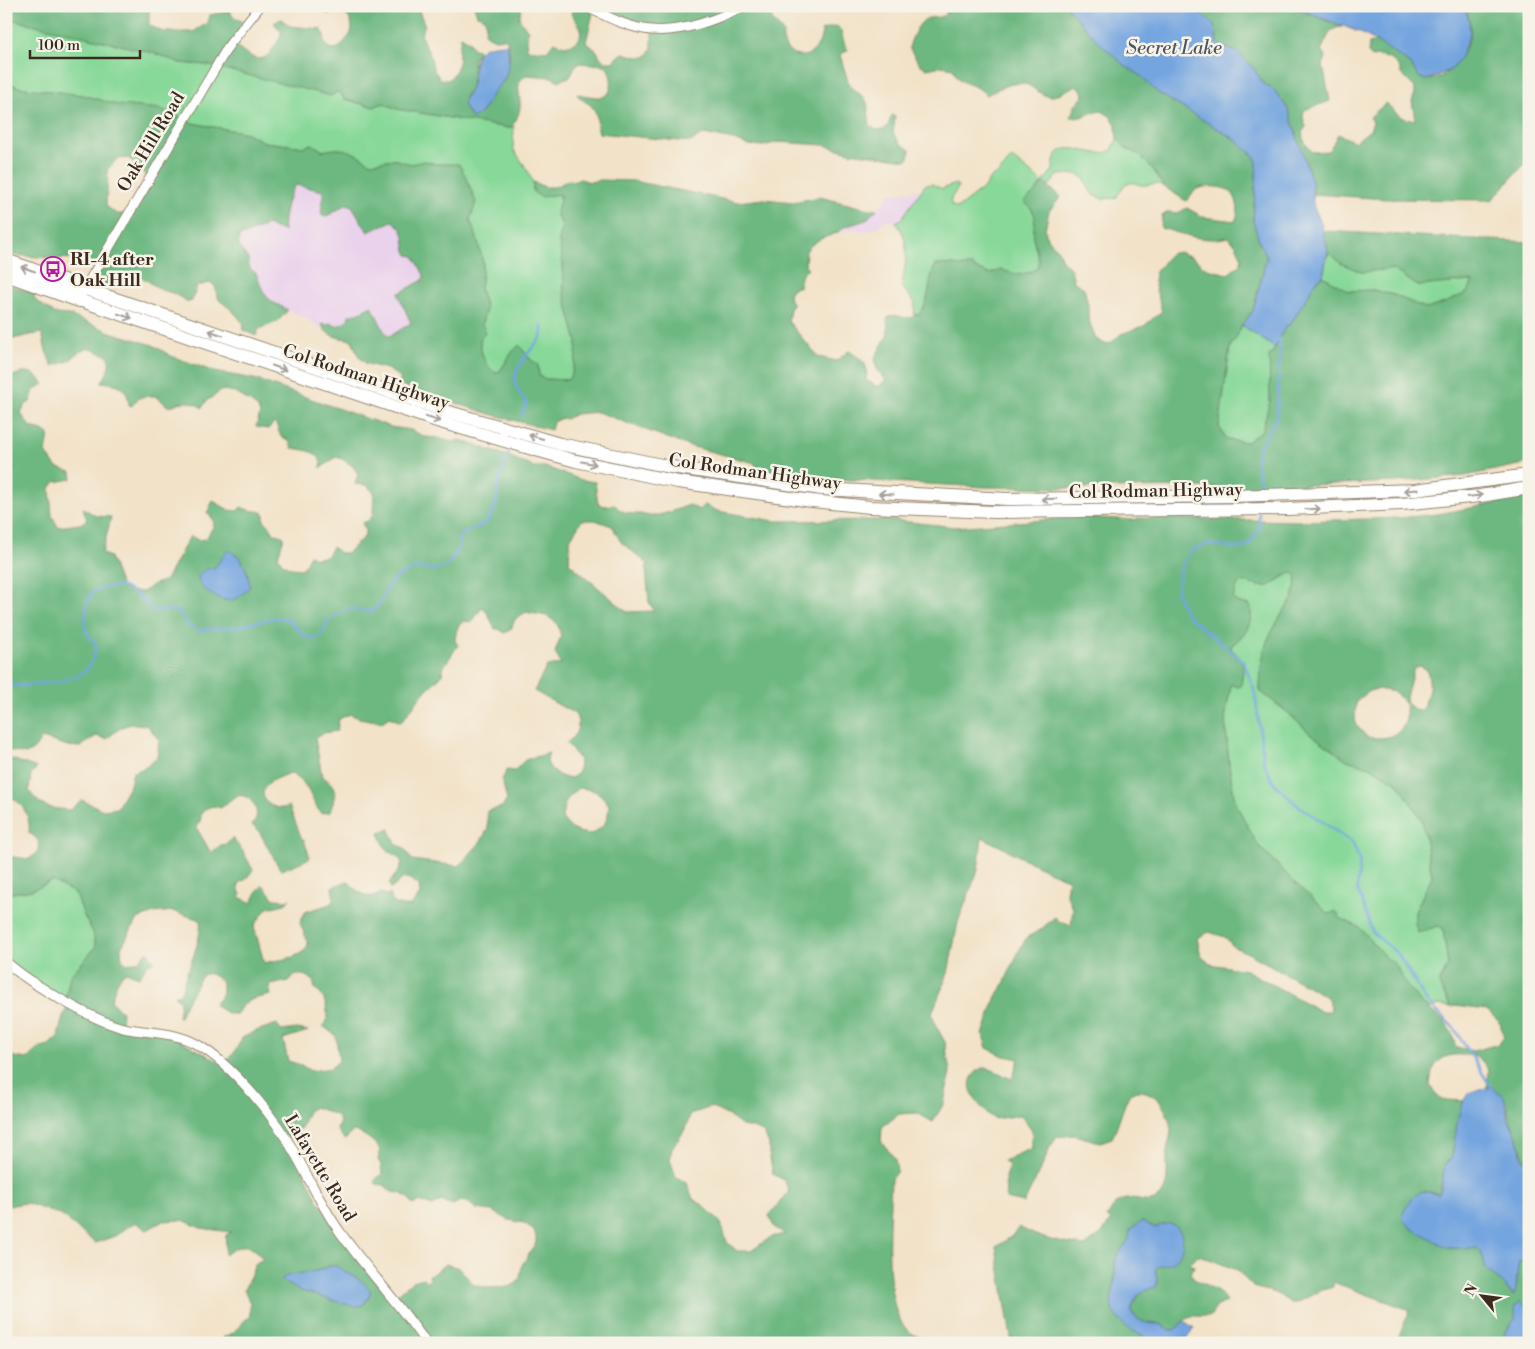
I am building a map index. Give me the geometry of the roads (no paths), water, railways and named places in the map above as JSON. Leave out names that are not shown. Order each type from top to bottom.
[{"type":"highway","name":"Col Rodman Highway","points":[[6,261],[81,294],[492,438],[576,460],[678,482],[812,501],[912,509],[1004,512],[1324,508],[1402,504],[1480,496],[1529,488]]},
{"type":"highway","name":"Col Rodman Highway","points":[[6,274],[81,294],[449,412],[560,444],[671,467],[822,489],[973,498],[1260,496],[1415,490],[1529,475]]},
{"type":"street","name":"Oak Hill Road","points":[[81,294],[229,45],[260,6]]},
{"type":"street","points":[[585,6],[620,22],[652,30],[690,26],[710,21],[745,6]]},
{"type":"street","name":"Lafayette Road","points":[[6,962],[37,984],[101,1021],[128,1029],[171,1034],[185,1038],[222,1063],[252,1094],[285,1136],[320,1203],[339,1232],[426,1343]]},
{"type":"water","name":"Secret Lake","points":[[1064,6],[1188,6],[1212,22],[1215,28],[1217,43],[1238,52],[1253,68],[1264,84],[1275,91],[1288,109],[1312,181],[1313,205],[1321,223],[1328,249],[1323,276],[1317,280],[1290,325],[1286,325],[1275,348],[1242,325],[1253,311],[1267,256],[1260,244],[1253,221],[1257,162],[1254,156],[1233,138],[1158,93],[1141,76],[1123,64],[1095,39],[1070,10]]},
{"type":"water","points":[[1290,6],[1465,6],[1470,33],[1460,59],[1452,69],[1426,80],[1419,77],[1409,63],[1376,41],[1359,32]]},
{"type":"water","points":[[507,44],[508,62],[504,80],[482,111],[471,118],[463,105],[471,86],[478,53],[481,49],[487,47]]},
{"type":"water","points":[[228,550],[240,557],[247,572],[250,586],[239,597],[227,600],[218,598],[205,590],[198,576],[205,569],[214,568]]},
{"type":"water","points":[[1492,1087],[1504,1096],[1508,1118],[1519,1141],[1522,1158],[1529,1166],[1529,1257],[1519,1262],[1514,1296],[1486,1269],[1482,1254],[1476,1248],[1448,1248],[1411,1228],[1402,1219],[1408,1203],[1422,1191],[1439,1194],[1445,1163],[1451,1160],[1453,1153],[1459,1114],[1465,1098],[1470,1093]]},
{"type":"water","points":[[1142,1221],[1155,1228],[1168,1224],[1176,1227],[1181,1232],[1182,1247],[1180,1255],[1175,1261],[1168,1265],[1159,1265],[1155,1270],[1158,1282],[1156,1287],[1139,1294],[1131,1311],[1140,1320],[1161,1324],[1169,1331],[1174,1330],[1184,1321],[1194,1328],[1184,1343],[1160,1343],[1132,1331],[1120,1321],[1112,1310],[1111,1300],[1115,1281],[1115,1260],[1129,1239],[1130,1230]]},
{"type":"water","points":[[330,1266],[336,1266],[368,1287],[370,1294],[363,1305],[355,1307],[298,1290],[281,1280],[286,1276],[317,1271]]},
{"type":"water","points":[[1519,1302],[1526,1305],[1529,1312],[1529,1343],[1502,1343],[1505,1333],[1515,1319],[1515,1306]]},
{"type":"waterway","points":[[521,416],[527,402],[517,390],[515,376],[521,363],[540,339],[542,325]]},
{"type":"waterway","points":[[1260,492],[1256,462],[1257,452],[1277,417],[1279,338]]},
{"type":"waterway","points":[[6,677],[14,685],[19,686],[73,678],[86,670],[93,658],[96,644],[86,632],[87,601],[93,592],[107,587],[123,587],[136,594],[154,611],[174,610],[179,612],[188,625],[198,630],[236,627],[272,618],[282,618],[287,619],[306,637],[316,638],[324,631],[327,621],[350,608],[367,612],[375,609],[391,583],[405,572],[417,568],[439,569],[449,563],[457,552],[459,538],[462,534],[486,523],[496,506],[499,481],[509,452]]},
{"type":"waterway","points":[[1259,513],[1259,530],[1248,546],[1238,548],[1207,544],[1190,551],[1180,571],[1177,594],[1187,615],[1244,662],[1255,693],[1264,763],[1273,782],[1295,803],[1353,843],[1360,863],[1357,888],[1373,933],[1398,954],[1427,1002],[1454,1028],[1491,1087]]},
{"type":"place","name":"RI-4 after Oak Hill","points":[[53,269]]}]
